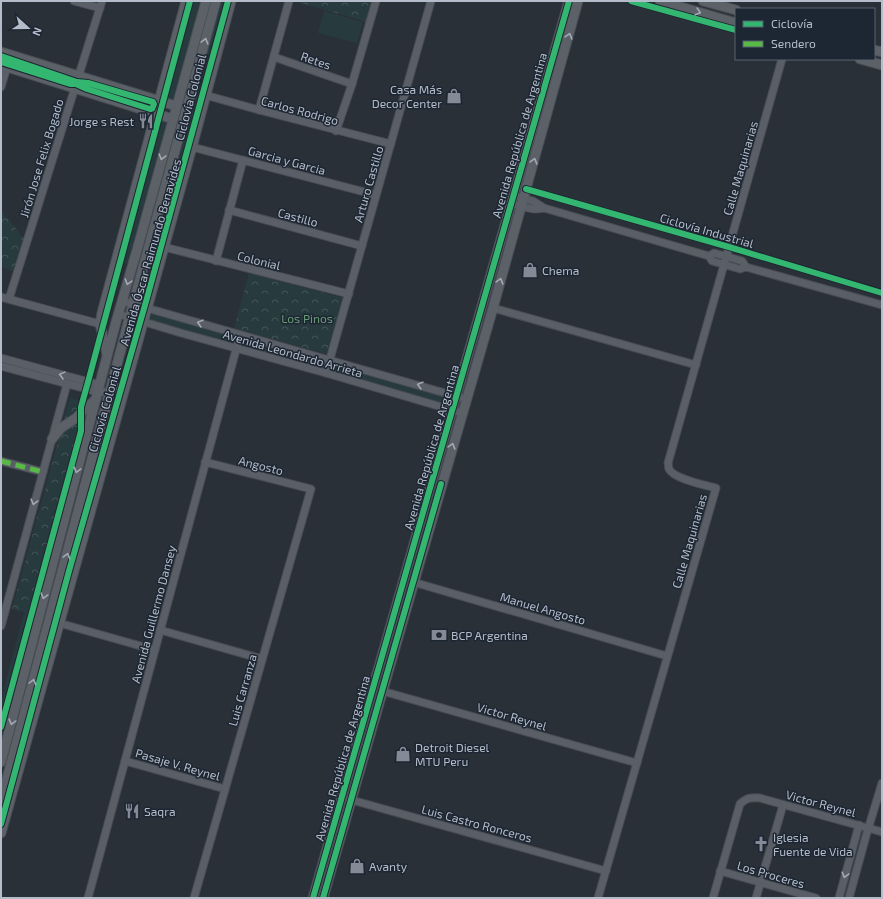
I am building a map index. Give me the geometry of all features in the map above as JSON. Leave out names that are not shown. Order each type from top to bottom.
[{"type":"main road","name":"Avenida Óscar Raimundo Benavides","points":[[107,354],[100,324],[102,313],[186,1]]},
{"type":"main road","name":"Avenida Óscar Raimundo Benavides","points":[[1,762],[107,354],[206,1]]},
{"type":"main road","name":"Avenida Óscar Raimundo Benavides","points":[[1,833],[5,801],[88,476],[133,304],[216,1]]},
{"type":"main road","name":"Avenida Óscar Raimundo Benavides","points":[[5,801],[59,624],[192,147],[231,1]]},
{"type":"main road","name":"Avenida República de Argentina","points":[[323,898],[346,799],[461,398],[512,199],[569,1]]},
{"type":"main road","name":"Avenida República de Argentina","points":[[461,398],[493,308],[578,1]]},
{"type":"main road","points":[[660,1],[735,23]]},
{"type":"main road","points":[[703,1],[735,10]]},
{"type":"main road","points":[[1,52],[176,106]]},
{"type":"main road","points":[[864,60],[882,65]]},
{"type":"main road","points":[[4,66],[173,118]]},
{"type":"main road","points":[[52,439],[61,428],[76,418],[98,392]]},
{"type":"main road","name":"Avenida República de Argentina","points":[[313,898],[382,691],[414,582],[457,412]]},
{"type":"main road","points":[[88,476],[110,442]]},
{"type":"street","points":[[74,1],[101,5]]},
{"type":"street","points":[[259,110],[289,1]]},
{"type":"street","points":[[336,131],[352,84],[376,1]]},
{"type":"street","name":"Arturo Castillo","points":[[326,373],[431,1]]},
{"type":"street","name":"Jirón Jose Felix Bogado","points":[[9,299],[101,5]]},
{"type":"street","name":"Retes","points":[[274,58],[352,84]]},
{"type":"street","name":"Calle Maquinarias","points":[[598,898],[716,488],[681,478],[669,469],[668,463],[782,60]]},
{"type":"street","points":[[1,87],[4,66]]},
{"type":"street","name":"Carlos Rodrigo","points":[[205,95],[336,131],[391,144]]},
{"type":"street","name":"Garcia y Garcia","points":[[192,147],[376,195]]},
{"type":"street","points":[[216,261],[243,160]]},
{"type":"street","points":[[512,199],[522,202],[537,210],[544,208],[709,256],[712,261],[724,265],[740,269],[746,267],[882,305]]},
{"type":"street","name":"Castillo","points":[[229,210],[362,246]]},
{"type":"street","name":"Colonial","points":[[164,247],[349,294]]},
{"type":"street","points":[[709,256],[714,253],[742,261],[746,267]]},
{"type":"street","points":[[1,297],[100,324]]},
{"type":"street","name":"Avenida Leondardo Arrieta","points":[[122,301],[330,359],[461,398]]},
{"type":"street","points":[[493,308],[696,365]]},
{"type":"street","name":"Avenida Leondardo Arrieta","points":[[118,314],[457,412]]},
{"type":"street","name":"Avenida Guillermo Dansey","points":[[88,898],[240,335]]},
{"type":"street","points":[[1,358],[98,392]]},
{"type":"street","points":[[1,366],[98,392],[110,391],[125,385]]},
{"type":"street","points":[[1,626],[67,384]]},
{"type":"street","points":[[1,461],[43,472]]},
{"type":"street","name":"Angosto","points":[[205,462],[311,489]]},
{"type":"street","name":"Luis Carranza","points":[[194,898],[311,489]]},
{"type":"street","name":"Manuel Angosto","points":[[414,582],[667,656]]},
{"type":"street","points":[[59,624],[154,650]]},
{"type":"street","points":[[160,630],[262,659]]},
{"type":"street","name":"Victor Reynel","points":[[382,691],[637,763]]},
{"type":"street","name":"Pasaje V. Reynel","points":[[125,761],[225,789]]},
{"type":"street","points":[[849,898],[882,783]]},
{"type":"street","name":"Victor Reynel","points":[[720,871],[740,804],[745,799],[752,797],[783,804],[882,832]]},
{"type":"street","name":"Luis Castro Ronceros","points":[[346,799],[606,871]]},
{"type":"street","points":[[1,810],[5,801]]},
{"type":"street","points":[[756,898],[783,804]]},
{"type":"street","points":[[839,898],[859,825]]},
{"type":"street","points":[[712,898],[720,871]]},
{"type":"street","name":"Los Proceres","points":[[720,871],[816,898]]},
{"type":"green space","points":[[191,1],[200,1],[193,34],[175,99],[173,101],[167,100],[165,98]]},
{"type":"green space","points":[[220,1],[228,1],[213,55],[206,54]]},
{"type":"green space","points":[[294,1],[373,1],[367,22]]},
{"type":"green space","points":[[324,11],[363,22],[357,43],[318,33]]},
{"type":"green space","points":[[1,55],[69,79],[68,82],[1,61]]},
{"type":"green space","points":[[84,82],[151,102],[150,107],[83,86]]},
{"type":"green space","points":[[198,85],[204,86],[150,284],[146,284]]},
{"type":"green space","points":[[158,120],[168,122],[128,262],[124,263],[121,258]]},
{"type":"green space","points":[[1,210],[25,240],[15,272],[1,267]]},
{"type":"green space","name":"Los Pinos","points":[[249,273],[343,298],[326,354],[234,328]]},
{"type":"green space","points":[[152,314],[233,337],[231,344],[150,321]]},
{"type":"green space","points":[[244,340],[320,361],[320,367],[318,369],[242,347]]},
{"type":"green space","points":[[333,364],[451,398],[449,405],[333,373],[331,372]]},
{"type":"green space","points":[[70,398],[85,402],[89,409],[34,615],[12,609]]},
{"type":"green space","points":[[24,612],[34,615],[1,743],[1,701]]},
{"type":"green space","points":[[859,837],[865,838],[849,898],[843,898]]},
{"type":"marked path","points":[[1,461],[43,472]]},
{"type":"cycle path","points":[[1,727],[81,431],[81,407],[190,1]]},
{"type":"cycle path","name":"Ciclovía Colonial","points":[[1,824],[69,571],[147,298],[228,1]]},
{"type":"cycle path","points":[[313,898],[569,1]]},
{"type":"cycle path","points":[[631,1],[735,30]]},
{"type":"cycle path","points":[[1,56],[77,82],[88,83],[153,102],[154,104],[152,109],[150,109],[87,89],[76,84],[70,84],[1,62]]},
{"type":"cycle path","name":"Ciclovía Industrial","points":[[526,189],[729,247],[882,293]]},
{"type":"cycle path","points":[[323,898],[441,484]]},
{"type":"place","name":"Casa Más Decor Center","points":[[454,96]]},
{"type":"place","name":"Jorge s Rest","points":[[146,121]]},
{"type":"place","name":"Chema","points":[[530,270]]},
{"type":"place","name":"BCP Argentina","points":[[439,635]]},
{"type":"place","name":"Detroit Diesel MTU Peru","points":[[403,754]]},
{"type":"place","name":"Saqra","points":[[132,811]]},
{"type":"place","name":"Iglesia Fuente de Vida","points":[[761,844]]},
{"type":"place","name":"Avanty","points":[[357,866]]}]
